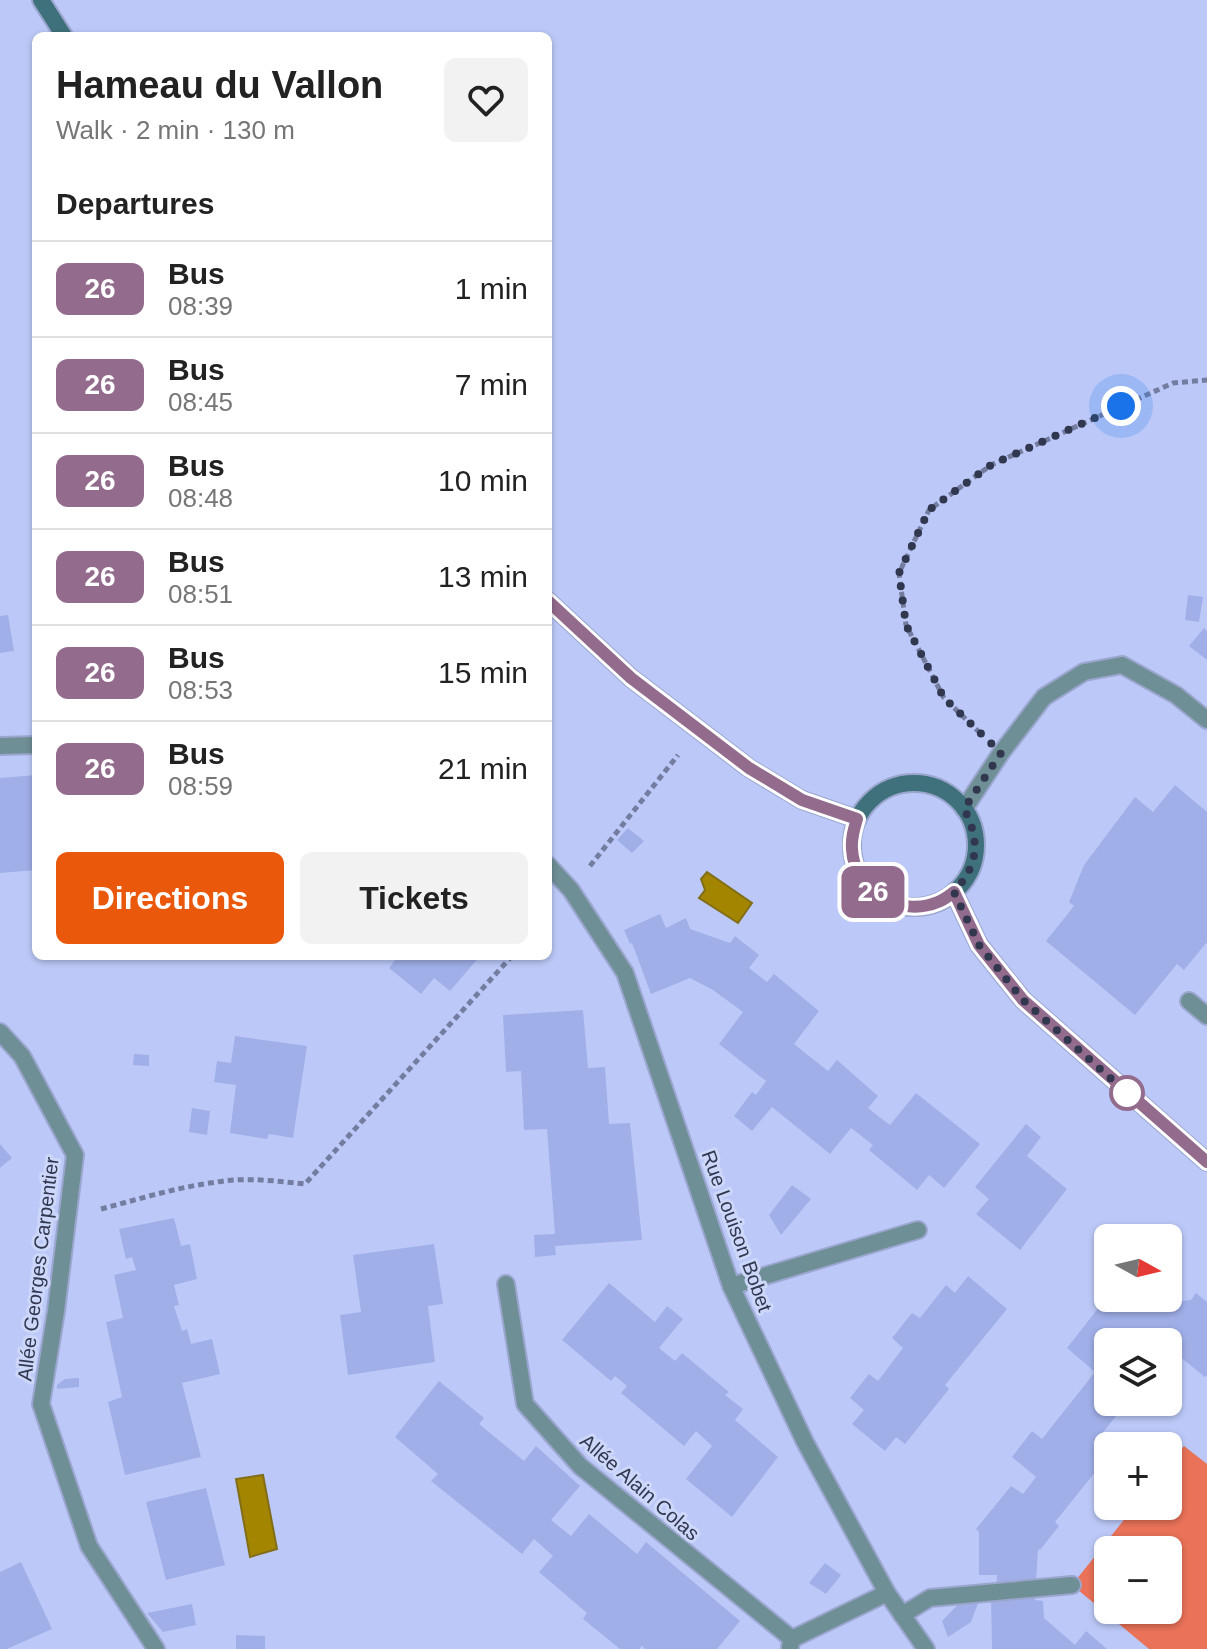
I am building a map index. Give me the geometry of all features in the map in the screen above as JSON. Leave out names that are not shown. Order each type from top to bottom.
[{"type":"main road","points":[[41,0],[61,32]]},
{"type":"main road","points":[[552,605],[631,678],[749,768],[802,800],[857,819]]},
{"type":"main road","points":[[921,783],[945,792],[964,809],[972,825],[974,862],[966,879],[954,892],[940,902],[907,907],[876,895],[864,883],[852,851],[853,834],[857,819],[873,798],[895,785],[921,783]]},
{"type":"main road","points":[[954,892],[979,945],[1023,1000],[1207,1162]]},
{"type":"street","points":[[964,809],[1001,753],[1044,697],[1084,672],[1122,665],[1176,695],[1207,720]]},
{"type":"street","points":[[0,746],[32,745]]},
{"type":"street","name":"Rue Louison Bobet","points":[[552,869],[571,890],[625,973],[731,1286],[805,1442],[887,1593],[926,1649]]},
{"type":"street","points":[[1189,1001],[1207,1016]]},
{"type":"street","name":"Allée Georges Carpentier","points":[[0,1032],[22,1056],[75,1155],[41,1404],[89,1546],[156,1649]]},
{"type":"street","points":[[731,1286],[918,1230]]},
{"type":"street","name":"Allée Alain Colas","points":[[506,1284],[525,1404],[580,1466],[791,1644]]},
{"type":"street","points":[[902,1615],[930,1598],[1072,1585]]},
{"type":"street","points":[[791,1644],[887,1593]]},
{"type":"path","points":[[1001,753],[944,698],[906,625],[899,573],[929,510],[991,465],[1173,383],[1207,380]]},
{"type":"path","points":[[571,890],[698,729]]},
{"type":"path","points":[[68,1215],[219,1181],[261,1179],[305,1184],[508,960]]},
{"type":"shaded area","points":[[707,872],[752,903],[738,923],[699,898],[705,890],[701,879]]},
{"type":"shaded area","points":[[1184,1446],[1207,1464],[1207,1649],[1149,1649],[1119,1624],[1182,1624],[1182,1536],[1111,1536],[1124,1520],[1182,1520],[1182,1448]]},
{"type":"shaded area","points":[[263,1475],[277,1549],[250,1557],[236,1479]]},
{"type":"shaded area","points":[[1094,1557],[1094,1603],[1072,1585]]},
{"type":"building","points":[[1188,595],[1203,597],[1199,622],[1185,620]]},
{"type":"building","points":[[8,615],[14,651],[0,653],[0,616]]},
{"type":"building","points":[[1204,628],[1207,631],[1207,660],[1189,646]]},
{"type":"building","points":[[32,775],[32,870],[0,873],[0,778]]},
{"type":"building","points":[[1175,785],[1207,812],[1207,942],[1184,970],[1177,964],[1135,1015],[1046,941],[1074,906],[1069,902],[1084,865],[1135,797],[1153,812]]},
{"type":"building","points":[[628,828],[644,841],[632,853],[617,840]]},
{"type":"building","points":[[660,914],[666,928],[686,918],[690,929],[730,943],[735,936],[759,955],[749,968],[767,982],[774,974],[819,1011],[794,1044],[828,1071],[837,1060],[878,1096],[868,1108],[890,1125],[916,1093],[980,1144],[944,1188],[929,1175],[917,1190],[869,1150],[873,1145],[851,1128],[830,1154],[772,1107],[752,1131],[734,1116],[752,1092],[756,1095],[766,1081],[719,1044],[743,1012],[690,978],[651,994],[624,930]]},
{"type":"building","points":[[395,960],[477,960],[450,991],[434,978],[421,994],[389,968]]},
{"type":"building","points":[[583,1010],[588,1068],[605,1067],[609,1124],[630,1123],[642,1240],[555,1246],[556,1255],[535,1257],[534,1235],[555,1234],[547,1129],[524,1130],[521,1071],[506,1072],[503,1015]]},
{"type":"building","points":[[235,1036],[307,1046],[293,1138],[269,1134],[267,1139],[230,1133],[236,1085],[214,1082],[217,1061],[231,1063]]},
{"type":"building","points":[[134,1054],[149,1055],[149,1066],[133,1065]]},
{"type":"building","points":[[192,1108],[210,1111],[207,1135],[189,1132]]},
{"type":"building","points":[[1026,1124],[1041,1137],[1027,1156],[1067,1189],[1020,1250],[976,1214],[989,1199],[975,1187]]},
{"type":"building","points":[[0,1144],[12,1158],[0,1168]]},
{"type":"building","points":[[792,1185],[811,1199],[781,1235],[769,1215]]},
{"type":"building","points":[[174,1218],[181,1246],[190,1244],[197,1279],[174,1285],[179,1305],[174,1306],[182,1331],[187,1329],[191,1344],[212,1339],[220,1374],[182,1383],[201,1457],[125,1475],[108,1402],[122,1397],[106,1322],[123,1318],[114,1275],[136,1270],[132,1257],[126,1259],[119,1229]]},
{"type":"building","points":[[434,1244],[443,1304],[428,1306],[435,1362],[348,1375],[340,1315],[361,1312],[353,1255]]},
{"type":"building","points":[[968,1276],[1007,1309],[945,1385],[949,1389],[905,1444],[896,1437],[885,1451],[852,1424],[864,1410],[850,1398],[869,1374],[878,1381],[903,1348],[892,1338],[912,1313],[920,1318],[946,1285],[955,1293]]},
{"type":"building","points":[[609,1283],[655,1322],[667,1306],[683,1319],[659,1348],[675,1361],[682,1353],[729,1392],[725,1395],[743,1409],[735,1420],[778,1457],[732,1517],[686,1479],[712,1446],[696,1431],[684,1446],[621,1393],[627,1386],[615,1376],[611,1381],[562,1340]]},
{"type":"building","points":[[1196,1293],[1207,1302],[1205,1377],[1182,1358],[1182,1328],[1094,1328],[1094,1371],[1067,1348],[1095,1312],[1182,1312],[1182,1301],[1191,1300]]},
{"type":"building","points":[[1094,1373],[1094,1416],[1116,1416],[1103,1432],[1094,1432],[1094,1473],[1055,1522],[1059,1526],[1038,1549],[1035,1600],[1043,1601],[1044,1618],[1075,1645],[1086,1631],[1107,1649],[992,1649],[991,1597],[996,1598],[997,1575],[979,1575],[979,1532],[976,1529],[1011,1486],[1023,1494],[1036,1477],[1012,1457],[1032,1431],[1042,1439]]},
{"type":"building","points":[[79,1378],[79,1387],[57,1389],[57,1385],[65,1379]]},
{"type":"building","points":[[439,1381],[484,1418],[479,1424],[524,1461],[536,1446],[580,1486],[551,1520],[571,1536],[589,1514],[637,1554],[646,1542],[740,1621],[717,1649],[645,1649],[642,1646],[639,1649],[620,1649],[583,1619],[587,1613],[539,1572],[553,1556],[534,1539],[522,1554],[431,1481],[438,1474],[395,1437]]},
{"type":"building","points":[[206,1488],[225,1565],[166,1580],[146,1502]]},
{"type":"building","points":[[21,1562],[52,1629],[7,1649],[0,1649],[0,1572]]},
{"type":"building","points":[[825,1563],[841,1575],[826,1594],[809,1583]]},
{"type":"building","points":[[966,1596],[980,1598],[971,1622],[948,1637],[942,1621]]},
{"type":"building","points":[[192,1604],[196,1625],[163,1632],[147,1613]]},
{"type":"building","points":[[236,1635],[265,1636],[265,1649],[236,1649]]},
{"type":"bus line","name":"26","points":[[552,605],[631,678],[749,768],[802,800],[857,819],[852,851],[856,868],[864,883],[876,895],[907,907],[940,902],[954,892],[979,945],[1023,1000],[1207,1162]]},
{"type":"route","points":[[1121,406],[991,465],[929,510],[899,573],[906,625],[944,698],[1001,753],[964,809],[972,825],[974,862],[966,879],[954,892],[979,945],[1023,1000],[1127,1093]]}]
